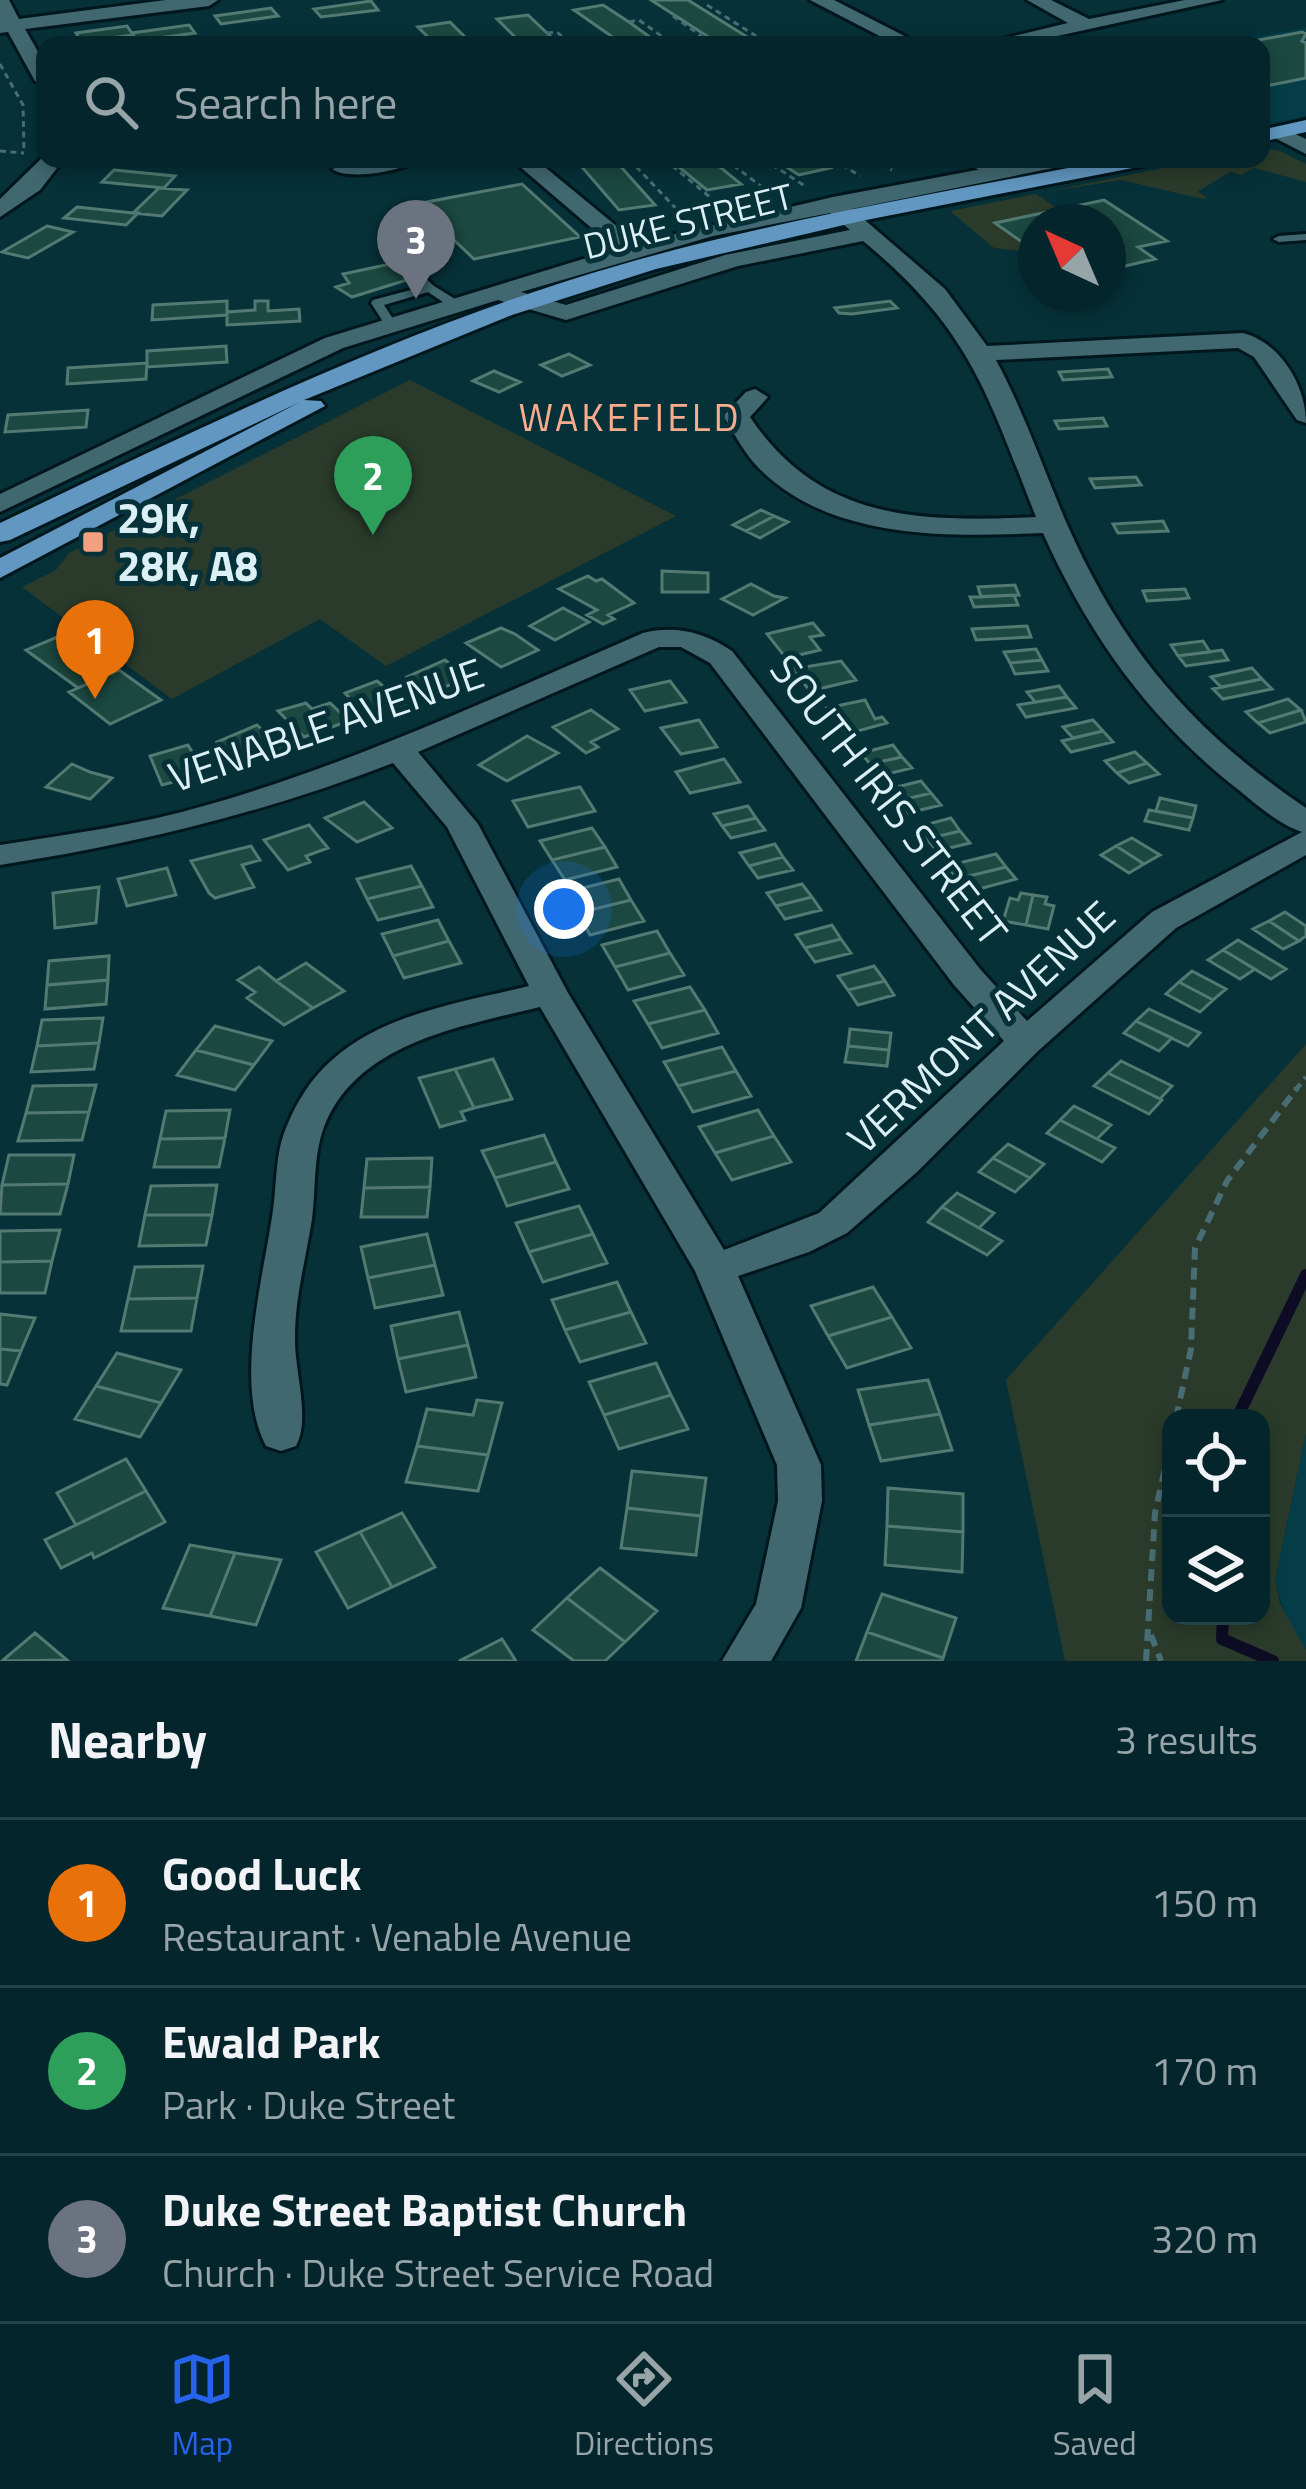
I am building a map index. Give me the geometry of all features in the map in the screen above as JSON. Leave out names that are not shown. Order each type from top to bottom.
[{"type":"main road","points":[[1270,134],[1306,127]]},
{"type":"main road","name":"DUKE STREET","points":[[840,211],[1095,168]]},
{"type":"main road","points":[[0,534],[301,392],[394,341],[526,303]]},
{"type":"main road","points":[[0,569],[272,430],[394,341]]},
{"type":"street","points":[[5,26],[209,0]]},
{"type":"street","points":[[819,0],[893,36]]},
{"type":"street","points":[[1036,0],[1085,24]]},
{"type":"street","points":[[1029,36],[1214,0]]},
{"type":"street","points":[[0,1],[5,26],[36,69]]},
{"type":"street","points":[[1270,134],[1306,148]]},
{"type":"street","points":[[0,210],[46,168]]},
{"type":"street","points":[[342,168],[364,197]]},
{"type":"street","points":[[533,168],[631,250]]},
{"type":"street","points":[[0,504],[334,343],[394,341],[498,292],[631,250],[840,211],[1022,168]]},
{"type":"street","points":[[498,292],[566,313],[698,269],[840,211]]},
{"type":"street","points":[[840,211],[944,300],[978,354],[1096,610],[1141,684],[1199,746],[1306,823]]},
{"type":"street","points":[[978,354],[1243,340],[1263,352],[1306,415]]},
{"type":"street","points":[[755,397],[736,416],[752,447],[778,476],[817,498],[896,522],[971,528],[1054,524]]},
{"type":"street","name":"VENABLE AVENUE","points":[[0,855],[190,820],[399,750],[535,695],[653,639],[668,637]]},
{"type":"street","name":"SOUTH IRIS STREET","points":[[668,637],[700,642],[721,657],[967,977],[1024,1042]]},
{"type":"street","points":[[399,750],[462,824],[550,993],[714,1269],[799,1465],[800,1501],[778,1607],[746,1661]]},
{"type":"street","name":"VERMONT AVENUE","points":[[714,1269],[795,1242],[833,1223],[1024,1042],[1164,920],[1306,841]]},
{"type":"street","points":[[281,1434],[273,1370],[276,1308],[301,1141],[322,1090],[346,1065],[379,1044],[429,1025],[550,993]]},
{"type":"lane","points":[[982,168],[992,174]]},
{"type":"lane","points":[[1279,239],[1306,237]]},
{"type":"lane","points":[[406,266],[459,307]]},
{"type":"lane","points":[[394,341],[377,303],[430,288]]},
{"type":"path","points":[[707,5],[756,36]]},
{"type":"path","points":[[673,16],[701,36]]},
{"type":"path","points":[[628,22],[639,20],[661,36]]},
{"type":"path","points":[[548,33],[561,36]]},
{"type":"path","points":[[0,64],[26,102],[30,126],[24,154],[0,151]]},
{"type":"path","points":[[638,168],[683,215]]},
{"type":"path","points":[[675,168],[722,207]]},
{"type":"path","points":[[737,168],[774,196]]},
{"type":"path","points":[[776,168],[840,211]]},
{"type":"path","points":[[847,168],[865,179]]},
{"type":"path","points":[[889,168],[898,173]]},
{"type":"path","points":[[1178,1409],[1191,1348],[1195,1248],[1227,1181],[1306,1077]]},
{"type":"path","points":[[1146,1661],[1155,1513],[1162,1482]]},
{"type":"path","points":[[1149,1630],[1161,1661]]},
{"type":"shaded area","points":[[1306,28],[1306,116],[1270,124],[1270,36],[1258,36]]},
{"type":"shaded area","points":[[1306,1434],[1306,1650],[1287,1624],[1275,1580]]},
{"type":"green space","points":[[1270,149],[1280,151],[1306,164],[1306,182],[1254,168],[1270,168]]},
{"type":"green space","points":[[1164,168],[1254,168],[1242,175],[1230,172],[1197,192],[1207,197],[1203,199],[1121,180],[1045,192]]},
{"type":"green space","points":[[1036,194],[1051,204],[1018,204],[1018,219],[996,223],[1018,239],[1018,250],[994,248],[950,211]]},
{"type":"green space","points":[[410,380],[676,516],[386,666],[320,619],[172,699],[22,587],[56,570],[69,553]]},
{"type":"green space","points":[[1306,1044],[1306,1433],[1275,1580],[1280,1604],[1306,1650],[1306,1661],[1065,1661],[1006,1380]]},
{"type":"building","points":[[651,0],[688,0],[746,36],[707,36]]},
{"type":"building","points":[[371,1],[378,10],[321,17],[314,9]]},
{"type":"building","points":[[603,5],[648,36],[611,36],[574,10]]},
{"type":"building","points":[[271,8],[278,16],[221,24],[215,16]]},
{"type":"building","points":[[528,15],[550,36],[514,36],[497,19]]},
{"type":"building","points":[[450,22],[465,36],[427,36],[418,27]]},
{"type":"building","points":[[189,25],[195,33],[134,36]]},
{"type":"building","points":[[127,26],[133,35],[78,36]]},
{"type":"building","points":[[1306,34],[1302,41],[1306,43],[1306,78],[1270,85],[1270,38]]},
{"type":"building","points":[[583,168],[622,168],[655,205],[619,210]]},
{"type":"building","points":[[680,168],[721,168],[741,184],[707,190]]},
{"type":"building","points":[[788,168],[830,168],[799,175]]},
{"type":"building","points":[[114,170],[175,176],[164,188],[102,182]]},
{"type":"building","points":[[522,184],[580,237],[474,259],[416,204]]},
{"type":"building","points":[[159,188],[187,190],[162,216],[133,213]]},
{"type":"building","points":[[77,207],[138,213],[126,225],[64,218]]},
{"type":"building","points":[[1126,214],[1167,241],[1138,247],[1155,259],[1126,266]]},
{"type":"building","points":[[1018,218],[1018,239],[995,223]]},
{"type":"building","points":[[47,226],[73,232],[28,258],[2,252]]},
{"type":"building","points":[[390,264],[413,278],[352,297],[336,287],[349,283],[343,274]]},
{"type":"building","points":[[227,301],[227,315],[152,320],[153,305]]},
{"type":"building","points":[[255,301],[268,301],[268,311],[299,309],[300,321],[227,325],[227,312],[255,310]]},
{"type":"building","points":[[890,301],[897,308],[852,314],[835,308]]},
{"type":"building","points":[[226,346],[227,362],[147,367],[147,351]]},
{"type":"building","points":[[569,354],[590,365],[562,376],[541,365]]},
{"type":"building","points":[[147,363],[146,379],[67,384],[68,368]]},
{"type":"building","points":[[1108,369],[1112,377],[1063,380],[1059,372]]},
{"type":"building","points":[[494,371],[520,382],[499,392],[473,381]]},
{"type":"building","points":[[88,410],[86,427],[5,432],[8,415]]},
{"type":"building","points":[[1103,418],[1107,426],[1059,429],[1055,421]]},
{"type":"building","points":[[1136,477],[1141,485],[1095,488],[1090,479]]},
{"type":"building","points":[[761,510],[774,516],[746,531],[733,525]]},
{"type":"building","points":[[774,516],[788,522],[760,538],[746,531]]},
{"type":"building","points":[[1163,521],[1168,531],[1118,533],[1113,524]]},
{"type":"building","points":[[662,571],[708,573],[708,592],[662,592]]},
{"type":"building","points":[[588,576],[602,579],[634,603],[608,615],[614,619],[603,624],[587,615],[597,610],[559,589]]},
{"type":"building","points":[[751,584],[785,598],[753,615],[722,599]]},
{"type":"building","points":[[1015,585],[1019,595],[981,597],[978,587]]},
{"type":"building","points":[[1185,589],[1189,598],[1147,601],[1143,591]]},
{"type":"building","points":[[1014,595],[1018,605],[974,607],[970,597]]},
{"type":"building","points":[[563,608],[589,622],[555,640],[530,626]]},
{"type":"building","points":[[813,623],[823,635],[810,637],[820,650],[786,658],[767,634]]},
{"type":"building","points":[[1027,626],[1031,637],[976,640],[972,629]]},
{"type":"building","points":[[501,628],[538,650],[501,667],[466,643]]},
{"type":"building","points":[[67,633],[119,670],[78,688],[26,650]]},
{"type":"building","points":[[1203,641],[1210,652],[1178,656],[1171,645]]},
{"type":"building","points":[[1036,649],[1042,660],[1010,663],[1004,652]]},
{"type":"building","points":[[1222,650],[1228,660],[1186,666],[1178,656]]},
{"type":"building","points":[[445,660],[467,678],[427,694],[407,677]]},
{"type":"building","points":[[1042,660],[1048,671],[1015,674],[1010,663]]},
{"type":"building","points":[[841,661],[856,680],[810,691],[792,669]]},
{"type":"building","points":[[1252,668],[1262,679],[1221,687],[1211,677]]},
{"type":"building","points":[[119,670],[161,700],[110,724],[69,692]]},
{"type":"building","points":[[1262,679],[1272,689],[1223,699],[1213,689]]},
{"type":"building","points":[[377,681],[404,704],[368,717],[345,693]]},
{"type":"building","points":[[670,681],[686,702],[645,711],[630,690]]},
{"type":"building","points":[[1059,686],[1067,697],[1035,702],[1027,692]]},
{"type":"building","points":[[1067,697],[1076,708],[1026,717],[1018,705]]},
{"type":"building","points":[[1288,699],[1301,710],[1258,723],[1246,712]]},
{"type":"building","points":[[865,700],[875,719],[882,717],[887,723],[847,734],[827,708]]},
{"type":"building","points":[[306,703],[312,709],[330,703],[349,721],[304,737],[278,711]]},
{"type":"building","points":[[591,710],[618,729],[591,742],[598,747],[586,753],[553,727]]},
{"type":"building","points":[[1301,710],[1306,722],[1270,733],[1258,723]]},
{"type":"building","points":[[699,720],[717,747],[681,754],[661,728]]},
{"type":"building","points":[[1093,720],[1103,731],[1073,738],[1063,727]]},
{"type":"building","points":[[257,725],[280,747],[235,762],[217,742]]},
{"type":"building","points":[[1103,731],[1113,742],[1071,752],[1062,741]]},
{"type":"building","points":[[527,736],[558,753],[507,781],[479,765]]},
{"type":"building","points":[[188,745],[205,774],[162,785],[150,756]]},
{"type":"building","points":[[893,745],[902,757],[870,764],[861,753]]},
{"type":"building","points":[[1135,752],[1147,763],[1117,773],[1105,761]]},
{"type":"building","points":[[902,757],[912,768],[879,776],[870,764]]},
{"type":"building","points":[[724,759],[740,782],[690,793],[676,772]]},
{"type":"building","points":[[1147,763],[1159,774],[1129,783],[1117,773]]},
{"type":"building","points":[[72,764],[112,778],[90,799],[46,787]]},
{"type":"building","points":[[921,781],[931,793],[898,801],[889,789]]},
{"type":"building","points":[[580,787],[595,811],[528,827],[513,801]]},
{"type":"building","points":[[931,793],[941,805],[908,813],[898,801]]},
{"type":"building","points":[[1160,798],[1196,806],[1193,818],[1156,811]]},
{"type":"building","points":[[364,802],[392,828],[357,842],[325,818]]},
{"type":"building","points":[[748,806],[756,818],[722,826],[714,814]]},
{"type":"building","points":[[1149,810],[1193,818],[1189,830],[1145,821]]},
{"type":"building","points":[[756,818],[765,830],[731,838],[722,826]]},
{"type":"building","points":[[951,818],[960,831],[927,839],[917,827]]},
{"type":"building","points":[[309,825],[328,848],[288,870],[264,840]]},
{"type":"building","points":[[592,828],[605,847],[552,860],[540,841]]},
{"type":"building","points":[[960,831],[970,843],[937,851],[927,839]]},
{"type":"building","points":[[1132,838],[1160,855],[1144,864],[1116,846]]},
{"type":"building","points":[[775,844],[783,857],[749,866],[740,853]]},
{"type":"building","points":[[251,846],[260,860],[242,865],[254,887],[215,898],[191,861]]},
{"type":"building","points":[[1116,846],[1144,864],[1129,873],[1101,855]]},
{"type":"building","points":[[605,847],[617,867],[565,880],[552,860]]},
{"type":"building","points":[[996,854],[1006,867],[957,879],[947,866]]},
{"type":"building","points":[[783,857],[793,870],[758,878],[749,866]]},
{"type":"building","points":[[411,866],[422,886],[367,899],[357,879]]},
{"type":"building","points":[[1006,867],[1016,879],[968,892],[957,879]]},
{"type":"building","points":[[167,868],[176,895],[127,906],[118,879]]},
{"type":"building","points":[[619,879],[631,900],[578,913],[566,892]]},
{"type":"building","points":[[802,884],[812,897],[776,906],[767,893]]},
{"type":"building","points":[[422,886],[433,907],[378,920],[367,899]]},
{"type":"building","points":[[99,887],[96,923],[55,928],[53,893]]},
{"type":"building","points":[[1021,893],[1033,895],[1026,925],[1003,921],[1010,898],[1018,900]]},
{"type":"building","points":[[1033,895],[1047,897],[1045,904],[1054,906],[1048,929],[1026,925]]},
{"type":"building","points":[[812,897],[821,910],[785,919],[776,906]]},
{"type":"building","points":[[631,900],[644,921],[590,935],[578,913]]},
{"type":"building","points":[[1285,912],[1306,926],[1306,936],[1299,941],[1269,921]]},
{"type":"building","points":[[438,920],[449,941],[393,956],[382,934]]},
{"type":"building","points":[[1269,921],[1299,941],[1283,949],[1253,929]]},
{"type":"building","points":[[832,925],[841,939],[805,948],[796,935]]},
{"type":"building","points":[[657,931],[670,953],[615,967],[602,945]]},
{"type":"building","points":[[841,939],[851,953],[815,962],[805,948]]},
{"type":"building","points":[[1238,940],[1286,969],[1271,979],[1223,950]]},
{"type":"building","points":[[449,941],[461,963],[404,978],[393,956]]},
{"type":"building","points":[[1223,950],[1255,969],[1240,979],[1208,960]]},
{"type":"building","points":[[670,953],[684,975],[628,990],[615,967]]},
{"type":"building","points":[[109,956],[108,980],[47,985],[49,961]]},
{"type":"building","points":[[306,963],[344,991],[313,1008],[276,981]]},
{"type":"building","points":[[874,966],[885,981],[848,990],[838,976]]},
{"type":"building","points":[[259,967],[313,1008],[284,1025],[247,998],[255,992],[238,980]]},
{"type":"building","points":[[1192,971],[1226,989],[1213,1000],[1179,982]]},
{"type":"building","points":[[108,980],[106,1004],[45,1009],[47,985]]},
{"type":"building","points":[[885,981],[894,995],[858,1005],[848,990]]},
{"type":"building","points":[[1179,982],[1213,1000],[1200,1012],[1166,994]]},
{"type":"building","points":[[690,987],[705,1010],[648,1024],[634,1001]]},
{"type":"building","points":[[1149,1009],[1200,1033],[1188,1046],[1136,1021]]},
{"type":"building","points":[[705,1010],[718,1033],[662,1048],[648,1024]]},
{"type":"building","points":[[103,1018],[99,1043],[37,1046],[42,1020]]},
{"type":"building","points":[[1136,1021],[1172,1038],[1159,1051],[1124,1033]]},
{"type":"building","points":[[215,1026],[272,1041],[254,1065],[196,1050]]},
{"type":"building","points":[[850,1029],[891,1033],[889,1050],[848,1046]]},
{"type":"building","points":[[99,1043],[94,1069],[31,1072],[37,1046]]},
{"type":"building","points":[[848,1046],[889,1050],[887,1066],[845,1062]]},
{"type":"building","points":[[722,1047],[736,1071],[678,1086],[664,1062]]},
{"type":"building","points":[[196,1050],[254,1065],[235,1090],[177,1075]]},
{"type":"building","points":[[493,1059],[512,1099],[474,1108],[455,1069]]},
{"type":"building","points":[[1121,1061],[1172,1086],[1160,1099],[1108,1073]]},
{"type":"building","points":[[455,1069],[474,1108],[461,1112],[465,1120],[440,1127],[419,1078]]},
{"type":"building","points":[[736,1071],[751,1096],[693,1112],[678,1086]]},
{"type":"building","points":[[1108,1073],[1162,1100],[1149,1114],[1094,1086]]},
{"type":"building","points":[[96,1085],[89,1112],[26,1113],[33,1086]]},
{"type":"building","points":[[1074,1106],[1111,1125],[1097,1139],[1060,1120]]},
{"type":"building","points":[[230,1110],[225,1138],[160,1139],[166,1111]]},
{"type":"building","points":[[758,1110],[774,1136],[715,1153],[699,1127]]},
{"type":"building","points":[[89,1112],[82,1140],[18,1141],[26,1113]]},
{"type":"building","points":[[1060,1120],[1115,1148],[1102,1162],[1047,1133]]},
{"type":"building","points":[[544,1135],[556,1162],[495,1178],[482,1151]]},
{"type":"building","points":[[774,1136],[791,1162],[732,1180],[715,1153]]},
{"type":"building","points":[[225,1138],[219,1167],[154,1167],[160,1139]]},
{"type":"building","points":[[1008,1144],[1044,1164],[1030,1178],[993,1158]]},
{"type":"building","points":[[9,1155],[74,1155],[68,1184],[2,1185]]},
{"type":"building","points":[[432,1158],[430,1187],[364,1188],[367,1159]]},
{"type":"building","points":[[993,1158],[1030,1178],[1015,1192],[979,1172]]},
{"type":"building","points":[[556,1162],[569,1189],[507,1206],[495,1178]]},
{"type":"building","points":[[68,1184],[60,1214],[0,1214],[2,1185]]},
{"type":"building","points":[[217,1185],[212,1215],[145,1215],[151,1186]]},
{"type":"building","points":[[430,1187],[427,1217],[361,1217],[364,1188]]},
{"type":"building","points":[[957,1193],[994,1213],[979,1228],[942,1207]]},
{"type":"building","points":[[579,1206],[593,1234],[529,1252],[516,1223]]},
{"type":"building","points":[[942,1207],[1002,1241],[987,1255],[928,1222]]},
{"type":"building","points":[[145,1215],[212,1215],[206,1245],[139,1246]]},
{"type":"building","points":[[60,1230],[52,1261],[0,1262],[0,1231]]},
{"type":"building","points":[[427,1234],[435,1265],[368,1278],[361,1247]]},
{"type":"building","points":[[593,1234],[607,1263],[543,1282],[529,1252]]},
{"type":"building","points":[[52,1261],[45,1293],[0,1293],[0,1262]]},
{"type":"building","points":[[435,1265],[443,1295],[375,1308],[368,1278]]},
{"type":"building","points":[[203,1266],[197,1298],[128,1299],[135,1267]]},
{"type":"building","points":[[617,1282],[631,1312],[565,1330],[552,1300]]},
{"type":"building","points":[[873,1287],[892,1317],[828,1336],[811,1306]]},
{"type":"building","points":[[197,1298],[191,1331],[121,1331],[128,1299]]},
{"type":"building","points":[[459,1312],[468,1345],[398,1359],[391,1326]]},
{"type":"building","points":[[631,1312],[646,1343],[580,1362],[565,1330]]},
{"type":"building","points":[[0,1314],[35,1318],[21,1351],[0,1349]]},
{"type":"building","points":[[892,1317],[911,1348],[847,1368],[828,1336]]},
{"type":"building","points":[[468,1345],[476,1377],[406,1392],[398,1359]]},
{"type":"building","points":[[0,1349],[21,1351],[7,1385],[0,1384]]},
{"type":"building","points":[[117,1353],[181,1370],[161,1403],[96,1386]]},
{"type":"building","points":[[656,1363],[671,1395],[604,1415],[589,1382]]},
{"type":"building","points":[[928,1380],[940,1414],[869,1425],[858,1390]]},
{"type":"building","points":[[96,1386],[161,1403],[140,1437],[75,1419]]},
{"type":"building","points":[[671,1395],[688,1429],[619,1449],[604,1415]]},
{"type":"building","points":[[477,1400],[502,1403],[488,1455],[417,1446],[427,1409],[473,1415]]},
{"type":"building","points":[[940,1414],[952,1450],[881,1461],[869,1425]]},
{"type":"building","points":[[417,1446],[488,1455],[478,1491],[406,1482]]},
{"type":"building","points":[[126,1459],[146,1491],[76,1525],[57,1493]]},
{"type":"building","points":[[632,1471],[706,1478],[701,1516],[627,1508]]},
{"type":"building","points":[[888,1488],[963,1494],[963,1532],[887,1526]]},
{"type":"building","points":[[146,1491],[165,1522],[94,1558],[92,1553],[61,1568],[45,1540]]},
{"type":"building","points":[[627,1508],[701,1516],[696,1555],[621,1548]]},
{"type":"building","points":[[402,1513],[435,1567],[392,1587],[360,1532]]},
{"type":"building","points":[[887,1526],[963,1532],[962,1572],[885,1565]]},
{"type":"building","points":[[360,1532],[392,1587],[348,1608],[316,1552]]},
{"type":"building","points":[[190,1545],[235,1553],[210,1616],[163,1608]]},
{"type":"building","points":[[235,1553],[281,1560],[256,1625],[210,1616]]},
{"type":"building","points":[[600,1568],[657,1611],[625,1642],[567,1598]]},
{"type":"building","points":[[882,1594],[956,1618],[943,1658],[867,1632]]},
{"type":"building","points":[[567,1598],[625,1642],[605,1661],[574,1661],[533,1630]]},
{"type":"building","points":[[867,1632],[943,1658],[942,1661],[856,1661]]},
{"type":"building","points":[[35,1633],[67,1660],[2,1661]]},
{"type":"building","points":[[502,1639],[516,1661],[459,1661]]},
{"type":"waterway","points":[[1241,1409],[1306,1275]]},
{"type":"waterway","points":[[1223,1625],[1222,1639],[1273,1661]]},
{"type":"place","name":"Duke Street Baptist Church","points":[[416,299]]},
{"type":"place","name":"Ewald Park","points":[[373,535]]},
{"type":"place","name":"29K, 28K, A8","points":[[93,542]]},
{"type":"place","name":"Good Luck","points":[[95,699]]},
{"type":"district","name":"WAKEFIELD","points":[[630,417]]}]
